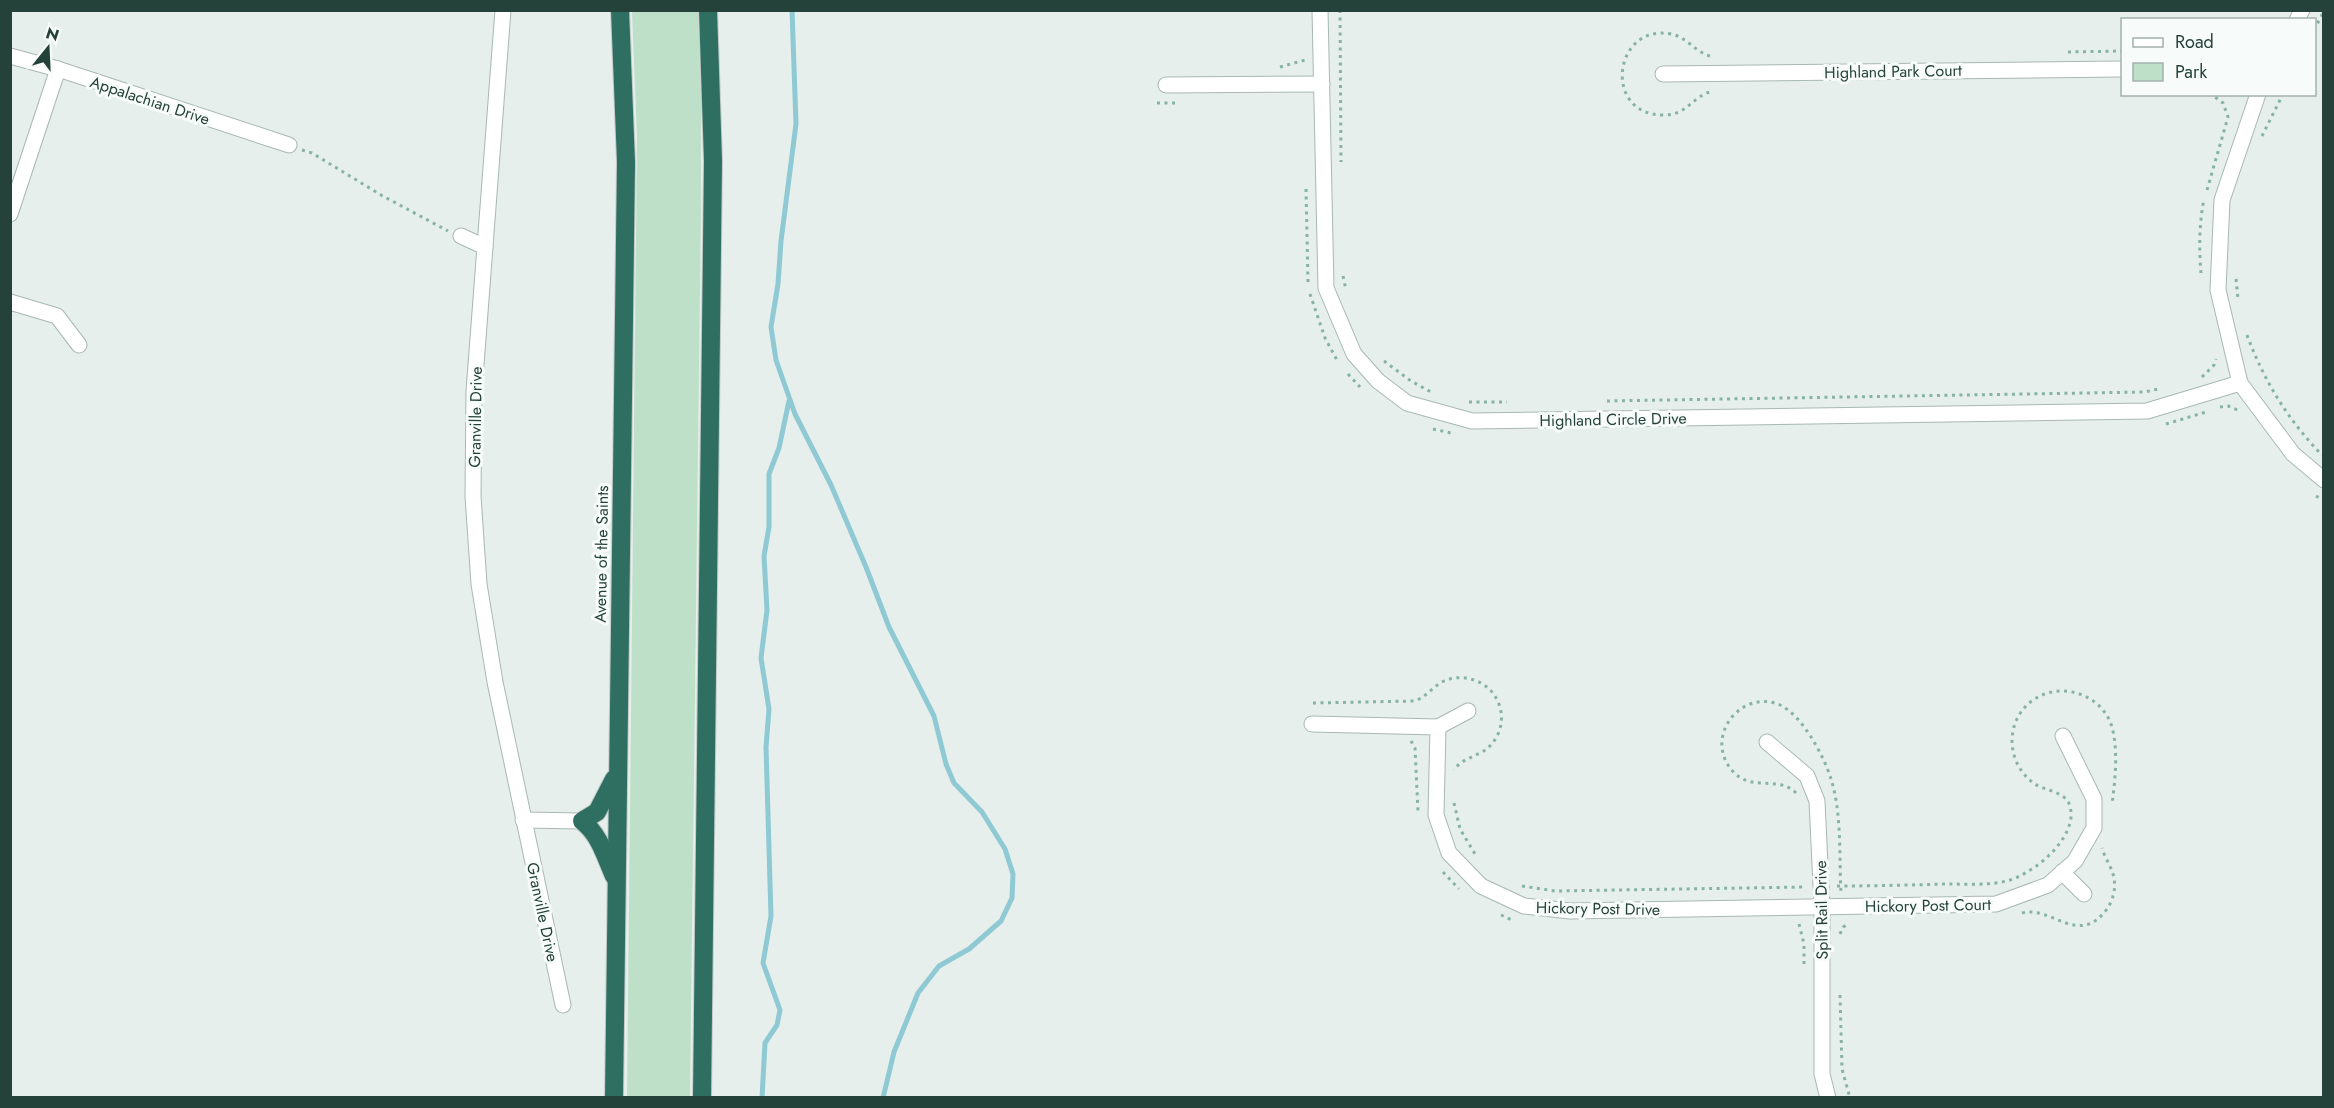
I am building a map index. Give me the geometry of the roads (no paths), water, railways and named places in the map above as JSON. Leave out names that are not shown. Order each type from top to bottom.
[{"type":"highway","name":"Avenue of the Saints","points":[[614,1098],[626,162],[620,10]]},
{"type":"highway","points":[[702,1098],[713,161],[708,10]]},
{"type":"highway","points":[[616,883],[597,836],[593,829],[582,821],[597,812],[606,798],[618,768]]},
{"type":"street","name":"Granville Drive","points":[[503,10],[474,391],[473,496],[479,584],[495,682],[563,1005]]},
{"type":"street","name":"Highland Circle Drive","points":[[1320,10],[1326,288],[1354,354],[1378,381],[1407,403],[1472,422],[2147,411],[2240,383]]},
{"type":"street","name":"Appalachian Drive","points":[[10,56],[58,69],[289,145]]},
{"type":"street","points":[[10,214],[58,69]]},
{"type":"street","name":"Highland Park Court","points":[[1663,74],[2121,69]]},
{"type":"street","points":[[1167,85],[1322,84]]},
{"type":"street","points":[[2256,96],[2223,200],[2218,290],[2240,383],[2293,454],[2324,480]]},
{"type":"street","points":[[457,235],[485,247]]},
{"type":"street","points":[[10,302],[57,316],[79,345]]},
{"type":"street","points":[[1312,724],[1438,727],[1468,711]]},
{"type":"street","name":"Hickory Post Drive","points":[[1438,727],[1436,815],[1449,853],[1481,886],[1524,906],[1570,911],[1822,907]]},
{"type":"street","name":"Hickory Post Court","points":[[1822,907],[1996,904],[2048,885],[2074,861],[2094,828],[2094,799],[2063,736]]},
{"type":"street","name":"Split Rail Drive","points":[[1767,742],[1807,776],[1817,801],[1822,907],[1822,1074],[1828,1098]]},
{"type":"street","points":[[524,820],[582,821]]},
{"type":"street","points":[[2062,872],[2085,894]]},
{"type":"waterway","points":[[792,10],[796,124],[771,327],[776,360],[795,414],[831,485],[889,627],[934,716],[946,764],[954,783],[982,812],[1005,849],[1013,874],[1012,898],[1001,921],[969,949],[939,966],[918,993],[894,1052],[883,1098]]},
{"type":"waterway","points":[[762,1098],[765,1043],[777,1025],[780,1010],[763,963],[771,916],[766,747],[769,709],[761,658],[767,610],[764,556],[769,527],[769,474],[779,448],[789,401]]}]
